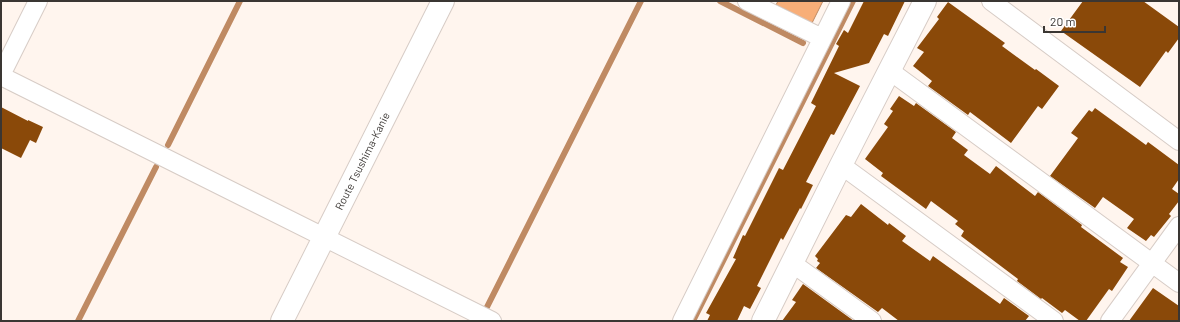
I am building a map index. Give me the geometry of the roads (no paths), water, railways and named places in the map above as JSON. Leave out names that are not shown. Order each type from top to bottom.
[{"type":"street","points":[[38,1],[1,75],[492,321]]},
{"type":"street","name":"Route Tsushima-Kanie","points":[[282,321],[443,1]]},
{"type":"street","points":[[747,1],[822,38]]},
{"type":"street","points":[[682,321],[841,1]]},
{"type":"street","points":[[764,321],[841,165],[925,1]]},
{"type":"street","points":[[991,1],[1179,141]]},
{"type":"street","points":[[890,71],[1179,283]]},
{"type":"street","points":[[841,165],[1054,321]]},
{"type":"street","points":[[1110,321],[1179,226]]},
{"type":"street","points":[[792,263],[872,321]]},
{"type":"waterway","points":[[168,145],[240,1]]},
{"type":"waterway","points":[[487,307],[641,1]]},
{"type":"waterway","points":[[720,1],[803,43]]},
{"type":"waterway","points":[[693,321],[853,1]]},
{"type":"waterway","points":[[78,321],[156,167]]}]
